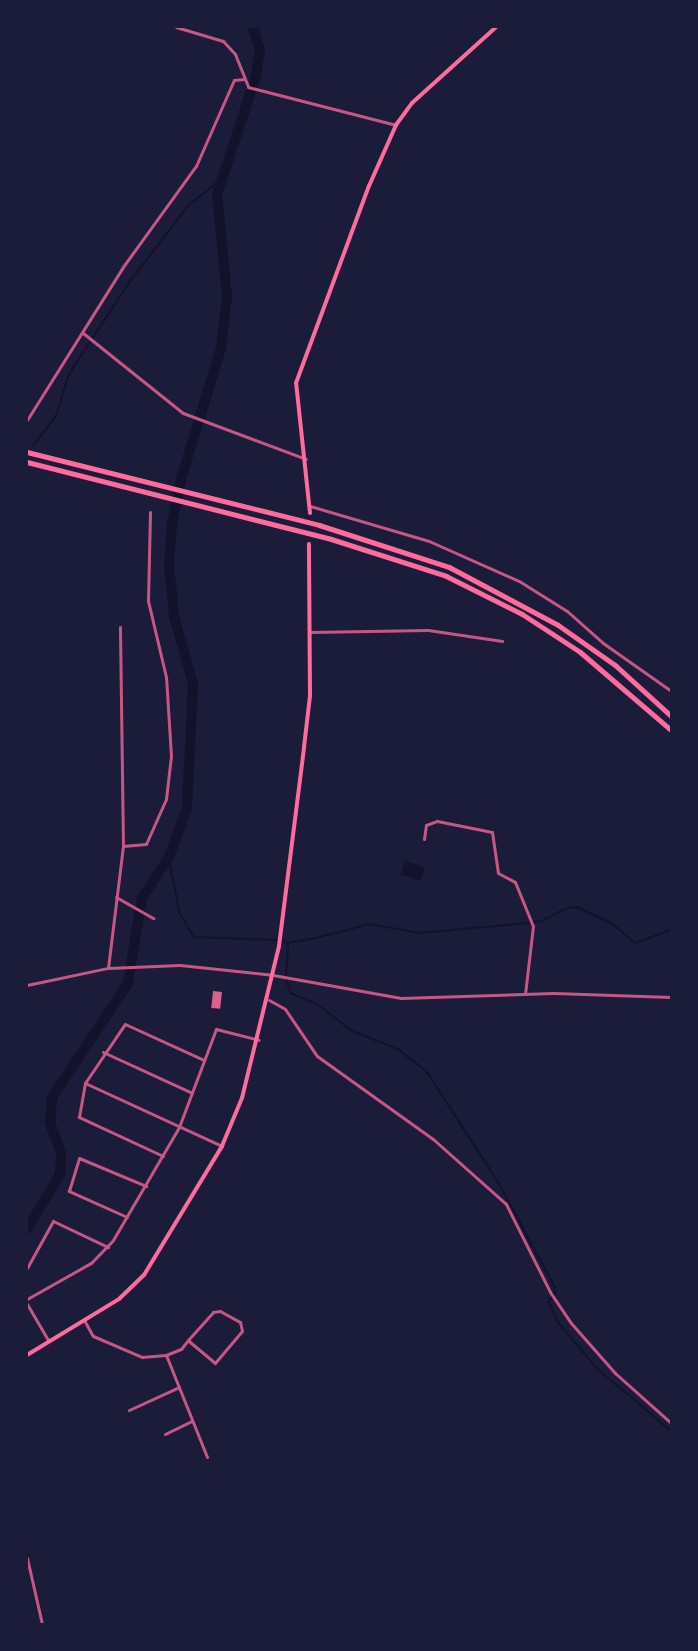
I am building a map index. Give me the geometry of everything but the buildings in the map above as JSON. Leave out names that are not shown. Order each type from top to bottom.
[{"type":"highway","points":[[27,452],[366,538],[471,577],[577,638],[615,665],[671,716]]},
{"type":"highway","points":[[27,462],[374,551],[488,596],[580,652],[671,730]]},
{"type":"main road","points":[[310,513],[306,459],[295,402],[297,376],[396,125],[412,103],[496,27]]},
{"type":"main road","points":[[27,1355],[48,1340],[119,1299],[144,1275],[222,1146],[242,1098],[259,1040],[279,946],[310,696],[309,544]]},
{"type":"street","points":[[176,27],[223,41],[235,54],[248,87],[396,125]]},
{"type":"street","points":[[27,420],[147,231],[196,166],[234,80],[244,79]]},
{"type":"street","points":[[83,333],[183,413],[306,459]]},
{"type":"street","points":[[310,506],[429,541],[519,581],[567,611],[603,643],[671,691]]},
{"type":"street","points":[[123,846],[146,844],[166,799],[171,756],[166,677],[148,601],[150,512]]},
{"type":"street","points":[[108,968],[123,846],[120,627]]},
{"type":"street","points":[[310,632],[428,630],[502,640]]},
{"type":"street","points":[[424,839],[426,825],[437,821],[487,829],[492,832],[498,873],[515,882],[531,919],[524,995]]},
{"type":"street","points":[[116,897],[153,918]]},
{"type":"street","points":[[27,985],[108,968],[206,966],[410,998],[524,995],[671,997]]},
{"type":"street","points":[[268,1000],[285,1009],[317,1056],[433,1139],[498,1197],[515,1220],[550,1292],[591,1348],[671,1423]]},
{"type":"street","points":[[163,1156],[79,1117],[85,1083],[103,1052],[125,1024],[204,1060]]},
{"type":"street","points":[[48,1340],[27,1302],[91,1263],[108,1247],[179,1127],[216,1029],[259,1040]]},
{"type":"street","points":[[103,1052],[192,1093]]},
{"type":"street","points":[[85,1083],[222,1146]]},
{"type":"street","points":[[127,1217],[69,1191],[79,1158],[146,1186]]},
{"type":"street","points":[[27,1268],[53,1221],[108,1247]]},
{"type":"street","points":[[84,1320],[93,1336],[142,1357],[166,1355],[181,1349],[188,1340],[213,1312],[220,1311],[240,1322],[242,1331],[215,1364],[188,1340]]},
{"type":"street","points":[[166,1355],[207,1456]]},
{"type":"street","points":[[129,1410],[180,1386]]},
{"type":"street","points":[[165,1434],[192,1420]]},
{"type":"street","points":[[27,1557],[42,1624]]},
{"type":"shaded area","points":[[405,861],[425,867],[421,881],[401,874]]},
{"type":"waterway","points":[[27,1229],[60,1174],[61,1153],[50,1122],[52,1097],[128,983],[142,898],[169,857],[187,808],[193,684],[174,616],[169,565],[172,524],[181,479],[221,348],[227,297],[217,194],[255,79],[260,51],[253,27]]},
{"type":"waterway","points":[[32,447],[56,416],[69,374],[131,280],[188,206],[219,181]]},
{"type":"waterway","points":[[169,857],[180,913],[194,937],[277,940]]},
{"type":"waterway","points":[[282,941],[288,943],[316,938],[370,924],[420,933],[518,924],[542,921],[567,908],[577,907],[612,923],[635,943],[671,930]]},
{"type":"waterway","points":[[286,975],[288,943]]},
{"type":"waterway","points":[[287,980],[291,993],[317,1004],[353,1031],[400,1050],[428,1073],[499,1183],[555,1287],[556,1293],[549,1302],[559,1323],[598,1369],[671,1431]]}]
